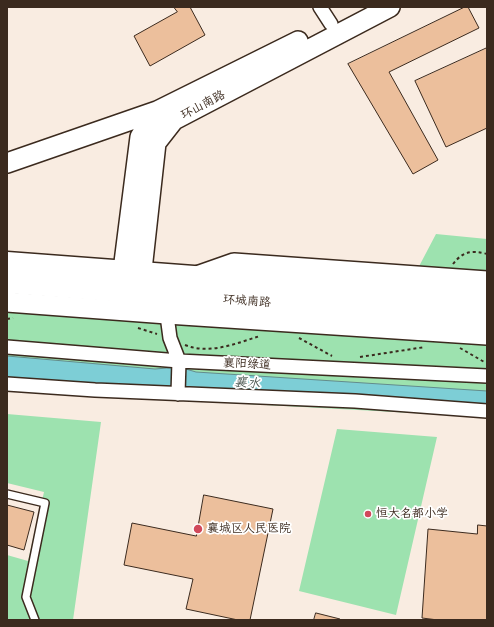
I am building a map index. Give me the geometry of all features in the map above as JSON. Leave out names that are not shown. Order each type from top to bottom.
[{"type":"highway","name":"环城南路","points":[[7,263],[131,282],[165,304],[487,319]]},
{"type":"highway","name":"环城南路","points":[[7,282],[131,282],[195,277],[487,299]]},
{"type":"street","points":[[320,7],[331,24]]},
{"type":"street","name":"环山南路","points":[[7,162],[157,111],[364,7]]},
{"type":"street","name":"环山南路","points":[[131,282],[156,144],[174,120],[390,7]]},
{"type":"street","points":[[131,282],[140,137],[157,111]]},
{"type":"street","points":[[195,277],[234,263],[487,281]]},
{"type":"street","points":[[10,310],[165,304],[487,335]]},
{"type":"street","points":[[165,304],[170,338],[179,360],[178,393]]},
{"type":"street","name":"襄阳绿道","points":[[7,347],[179,360],[487,376]]},
{"type":"street","points":[[7,384],[95,390],[354,401],[487,411]]},
{"type":"lane","points":[[7,494],[45,503],[26,598],[35,620]]},
{"type":"path","points":[[446,278],[452,264],[460,255],[475,251],[487,254]]},
{"type":"path","points":[[7,319],[10,310]]},
{"type":"path","points":[[132,326],[170,338],[190,347],[205,350],[223,347],[263,335]]},
{"type":"path","points":[[297,337],[331,356],[338,357]]},
{"type":"path","points":[[353,358],[432,346]]},
{"type":"path","points":[[459,348],[487,364]]},
{"type":"green space","points":[[436,234],[487,239],[487,299],[405,293]]},
{"type":"green space","points":[[7,282],[487,319],[487,417],[7,391]]},
{"type":"green space","points":[[7,414],[101,422],[73,620],[7,620],[7,555],[28,561],[44,492],[7,483]]},
{"type":"green space","name":"恒大名都小学","points":[[337,429],[437,437],[396,615],[299,591]]},
{"type":"water","name":"襄水","points":[[7,356],[155,369],[179,367],[196,372],[487,391],[487,410],[7,377]]},
{"type":"building","points":[[174,7],[190,7],[205,35],[150,66],[134,36],[177,12]]},
{"type":"building","points":[[465,7],[468,7],[479,28],[389,72],[438,160],[413,174],[348,64]]},
{"type":"building","points":[[487,48],[487,128],[446,147],[415,81]]},
{"type":"building","points":[[204,495],[273,509],[250,620],[238,620],[186,609],[193,579],[124,565],[132,523],[196,536]]},
{"type":"building","points":[[7,505],[34,512],[24,550],[7,545]]},
{"type":"building","points":[[478,525],[487,526],[487,620],[438,620],[422,618],[428,529],[477,534]]},
{"type":"building","points":[[316,613],[340,619],[340,620],[314,620]]},
{"type":"place","name":"恒大名都小学","points":[[368,514]]},
{"type":"place","name":"襄城区人民医院","points":[[198,529]]}]
